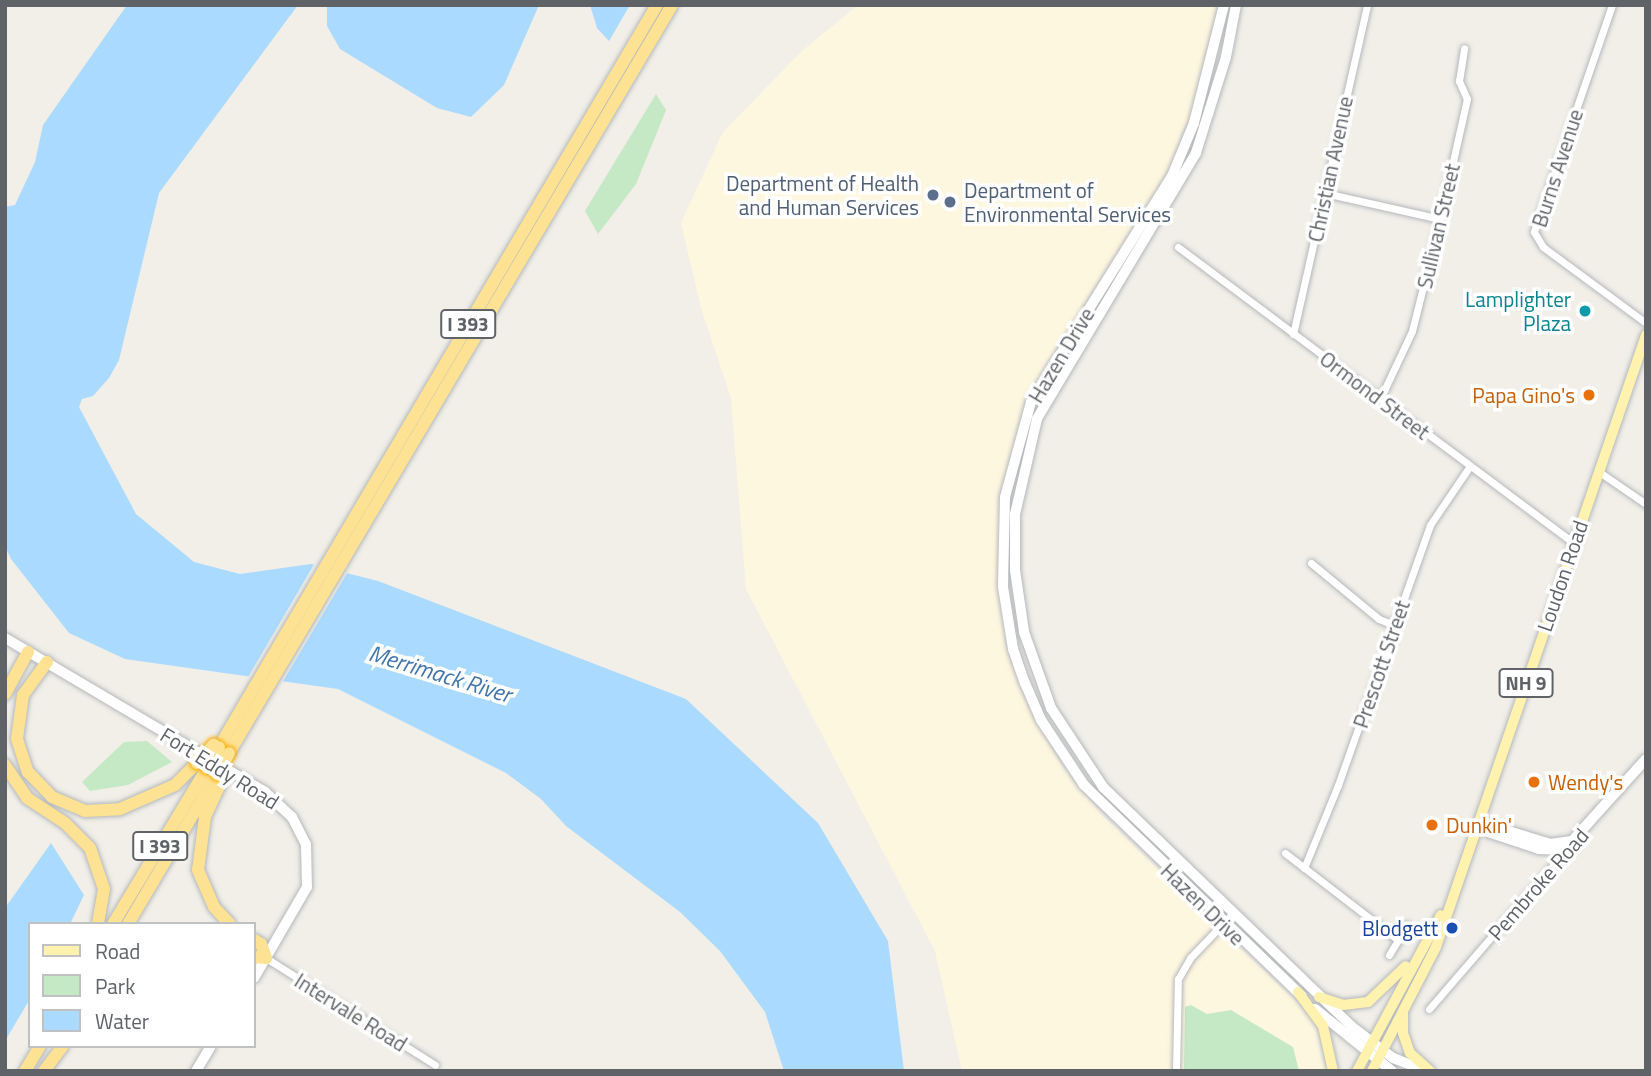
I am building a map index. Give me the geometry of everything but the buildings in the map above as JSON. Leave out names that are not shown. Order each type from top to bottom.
[{"type":"highway","name":"I 393","points":[[224,750],[248,696],[657,5]]},
{"type":"highway","name":"I 393","points":[[114,922],[224,750],[263,700],[672,5]]},
{"type":"highway","points":[[5,694],[28,652]]},
{"type":"highway","points":[[47,662],[23,695],[16,738],[28,772],[52,797],[85,811],[120,810],[211,771]]},
{"type":"highway","points":[[224,750],[211,771],[198,870],[214,907],[228,922]]},
{"type":"highway","points":[[5,765],[27,798],[65,823],[90,848],[104,889],[98,922]]},
{"type":"highway","name":"I 393","points":[[129,922],[211,771]]},
{"type":"highway","points":[[256,941],[261,944],[260,958]]},
{"type":"highway","points":[[24,1071],[37,1048]]},
{"type":"highway","points":[[44,1071],[56,1048]]},
{"type":"highway","points":[[44,1071],[61,1048]]},
{"type":"main road","name":"Loudon Road","points":[[1377,1060],[1436,947],[1646,335]]},
{"type":"main road","name":"Loudon Road","points":[[1357,1071],[1421,948],[1451,898]]},
{"type":"main road","points":[[1319,997],[1343,1005],[1368,1002],[1388,988],[1421,948]]},
{"type":"main road","points":[[1298,992],[1323,1026],[1334,1071]]},
{"type":"main road","points":[[1404,1011],[1403,1033],[1410,1053],[1429,1071]]},
{"type":"street","name":"Hazen Drive","points":[[1224,5],[1194,123],[1172,176],[1139,236],[1058,355],[1031,402],[1006,497],[1002,560],[1013,649],[1041,720],[1097,801],[1298,992],[1377,1060]]},
{"type":"street","name":"Hazen Drive","points":[[1236,5],[1215,96],[1196,153],[1158,222],[1041,407],[1019,484],[1014,534],[1024,632],[1034,666],[1067,736],[1103,787],[1319,997],[1372,1042],[1377,1060]]},
{"type":"street","name":"Christian Avenue","points":[[1293,334],[1367,5]]},
{"type":"street","name":"Burns Avenue","points":[[1612,5],[1534,232],[1543,247],[1646,323]]},
{"type":"street","name":"Sullivan Street","points":[[1380,399],[1412,331],[1440,219],[1467,99],[1459,81],[1464,48]]},
{"type":"street","points":[[1325,194],[1440,219]]},
{"type":"street","name":"Ormond Street","points":[[1178,247],[1573,543]]},
{"type":"street","name":"Prescott Street","points":[[1304,868],[1338,785],[1430,525],[1471,466]]},
{"type":"street","points":[[1598,471],[1646,505]]},
{"type":"street","points":[[1311,563],[1379,619],[1394,625]]},
{"type":"street","name":"Fort Eddy Road","points":[[5,638],[265,792],[292,817],[306,844],[307,887],[260,958]]},
{"type":"street","name":"Pembroke Road","points":[[1429,1009],[1646,759]]},
{"type":"street","points":[[1478,822],[1488,832],[1547,851],[1564,850],[1576,839]]},
{"type":"street","points":[[1285,853],[1398,940]]},
{"type":"street","points":[[1176,1071],[1178,979],[1190,958],[1232,914]]},
{"type":"street","points":[[1389,956],[1407,925]]},
{"type":"street","name":"Intervale Road","points":[[260,958],[435,1065]]},
{"type":"street","points":[[196,1071],[210,1048]]},
{"type":"street","points":[[1377,1060],[1392,1071]]},
{"type":"street","points":[[1377,1060],[1429,1071]]},
{"type":"shaded area","points":[[858,5],[1219,5],[1190,120],[1181,133],[1179,150],[1166,181],[1045,365],[1022,415],[999,510],[1000,604],[1023,692],[1061,765],[1103,816],[1311,1016],[1319,1029],[1330,1071],[962,1071],[935,951],[746,589],[731,398],[701,308],[681,223],[723,132],[802,51]]},
{"type":"green space","points":[[656,94],[666,110],[636,184],[598,234],[585,211]]},
{"type":"green space","points":[[147,741],[172,762],[128,785],[90,791],[82,782],[124,742]]},
{"type":"green space","points":[[1191,1005],[1207,1014],[1231,1010],[1293,1047],[1299,1071],[1184,1071],[1185,1007]]},
{"type":"water","name":"Merrimack River","points":[[127,5],[298,5],[159,193],[119,360],[109,378],[93,396],[82,399],[79,407],[136,514],[194,562],[240,574],[311,564],[378,581],[686,699],[818,823],[888,941],[904,1071],[784,1071],[765,1012],[720,951],[680,912],[566,826],[541,799],[506,773],[338,689],[125,659],[69,633],[11,559],[5,546],[5,207],[15,205],[35,162],[43,125]]},
{"type":"water","points":[[327,5],[539,5],[504,85],[471,117],[437,108],[340,49],[327,26]]},
{"type":"water","points":[[590,5],[630,5],[609,41],[597,28]]},
{"type":"water","points":[[51,843],[84,895],[71,922],[28,922],[28,1002],[5,1041],[5,908]]},
{"type":"pier","points":[[316,561],[349,570],[282,683],[247,679]]},
{"type":"place","name":"Department of Health and Human Services","points":[[933,195]]},
{"type":"place","name":"Department of Environmental Services","points":[[950,202]]},
{"type":"place","name":"Lamplighter Plaza","points":[[1585,311]]},
{"type":"place","name":"Papa Gino's","points":[[1589,395]]},
{"type":"place","name":"Wendy's","points":[[1534,782]]},
{"type":"place","name":"Dunkin'","points":[[1432,825]]},
{"type":"place","name":"Blodgett","points":[[1452,928]]}]
